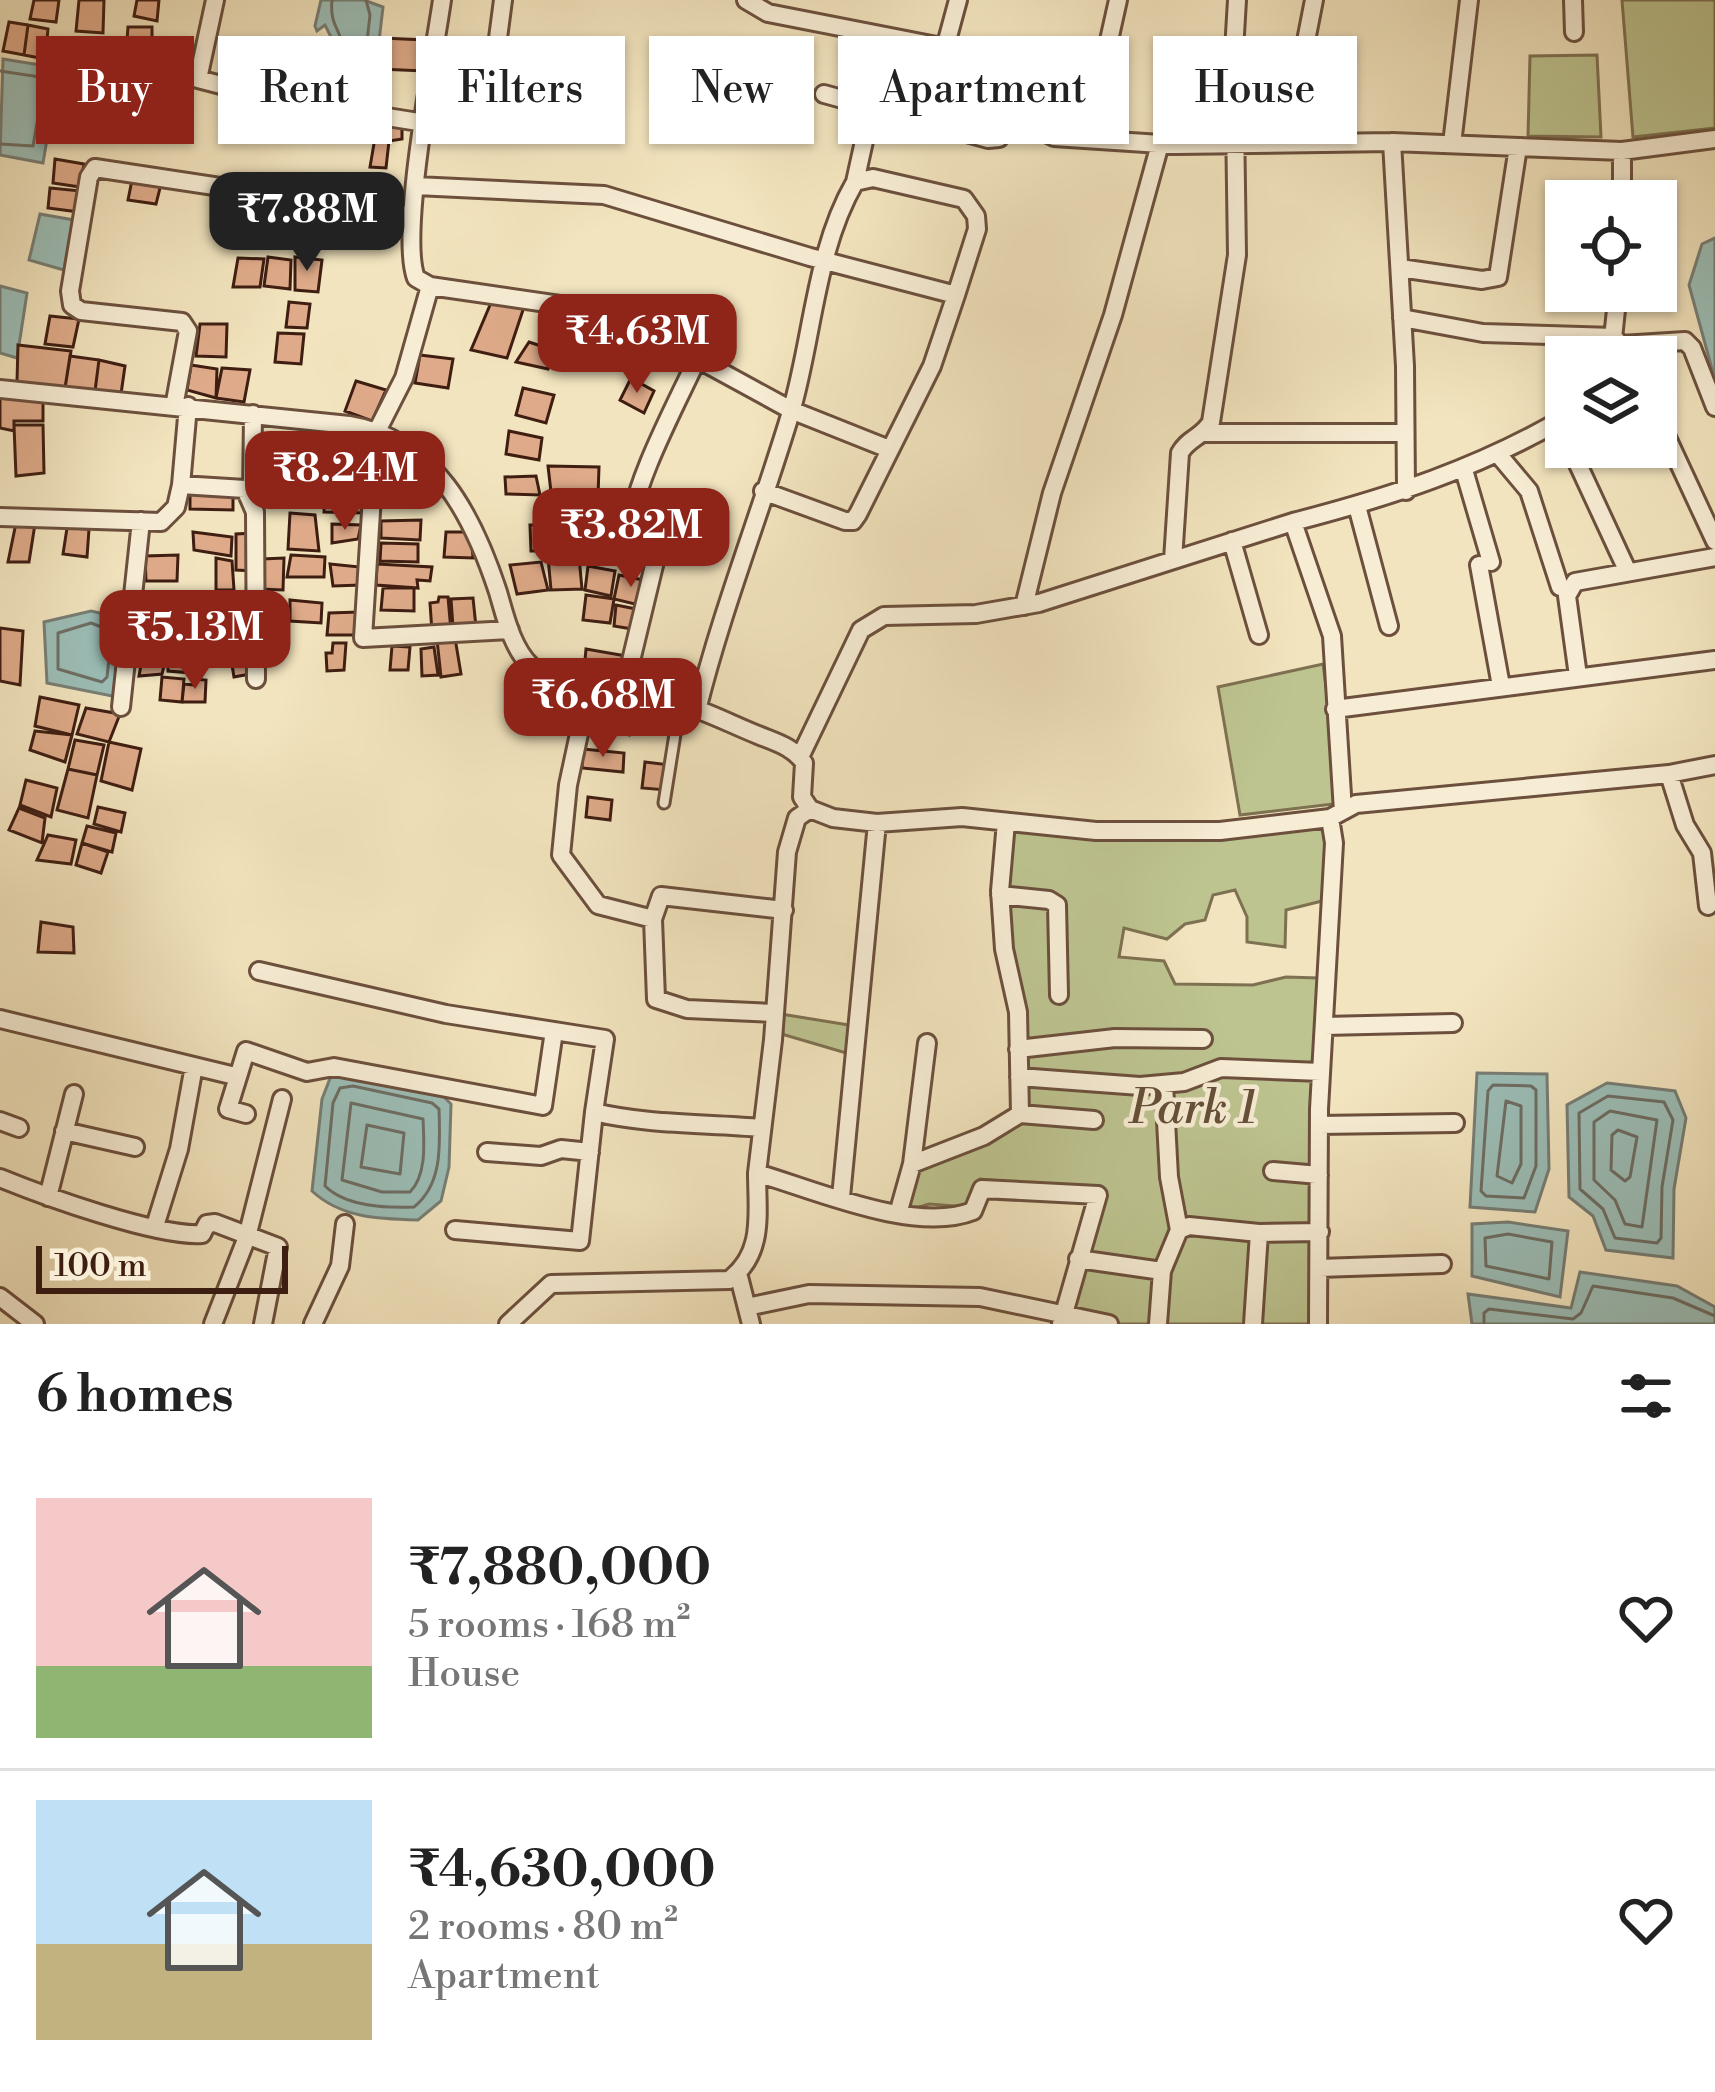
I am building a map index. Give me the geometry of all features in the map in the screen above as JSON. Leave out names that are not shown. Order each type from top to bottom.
[{"type":"street","points":[[214,0],[198,79],[279,100],[416,122]]},
{"type":"street","points":[[437,36],[442,0]]},
{"type":"street","points":[[498,36],[503,0]]},
{"type":"street","points":[[746,0],[768,13],[882,36]]},
{"type":"street","points":[[948,36],[958,0]]},
{"type":"street","points":[[1110,36],[1118,0]]},
{"type":"street","points":[[1237,0],[1237,36]]},
{"type":"street","points":[[1307,36],[1314,0]]},
{"type":"street","points":[[1452,144],[1469,0]]},
{"type":"street","points":[[1573,0],[1574,32]]},
{"type":"street","points":[[824,94],[838,98]]},
{"type":"street","points":[[1357,142],[1622,151],[1715,139]]},
{"type":"street","points":[[1392,142],[1406,490]]},
{"type":"street","points":[[422,144],[412,216],[411,266],[416,278],[430,286],[601,311],[791,410],[890,449]]},
{"type":"street","points":[[688,706],[791,410],[825,261],[855,182],[863,144]]},
{"type":"street","points":[[1024,606],[1035,552],[1113,315],[1160,144]]},
{"type":"street","points":[[1205,433],[1229,331],[1238,255],[1236,144]]},
{"type":"street","points":[[1400,268],[1482,280],[1498,277],[1518,147]]},
{"type":"street","points":[[1622,151],[1622,180]]},
{"type":"street","points":[[0,517],[161,522],[170,517],[181,485],[188,331],[182,322],[81,311],[72,304],[70,291],[95,168],[412,216]]},
{"type":"street","points":[[764,491],[853,521],[932,366],[977,229],[964,199],[873,178],[855,182]]},
{"type":"street","points":[[416,186],[604,195],[956,296]]},
{"type":"street","points":[[430,286],[404,378],[376,433],[363,638],[510,630]]},
{"type":"street","points":[[1402,318],[1545,340]]},
{"type":"street","points":[[1677,342],[1685,341],[1692,348],[1715,407]]},
{"type":"street","points":[[623,694],[657,553],[637,538],[632,524],[648,469],[697,359]]},
{"type":"street","points":[[0,389],[349,425],[404,443],[463,504],[482,543],[510,630],[531,666],[589,687],[688,706],[800,757]]},
{"type":"street","points":[[253,414],[256,679]]},
{"type":"street","points":[[1173,560],[1180,452],[1191,440],[1205,433],[1405,434]]},
{"type":"street","points":[[1545,433],[1406,490],[1024,606],[976,614],[897,614],[867,625],[800,757],[802,797],[810,809],[833,818],[878,823],[962,817],[1096,831],[1220,831],[1336,814],[1356,804],[1669,774],[1715,765]]},
{"type":"street","points":[[1498,454],[1529,491],[1560,587]]},
{"type":"street","points":[[1677,459],[1715,541]]},
{"type":"street","points":[[1580,468],[1627,570]]},
{"type":"street","points":[[1464,470],[1485,563],[1501,686]]},
{"type":"street","points":[[181,485],[237,488],[252,497]]},
{"type":"street","points":[[1357,506],[1389,626]]},
{"type":"street","points":[[121,707],[141,520]]},
{"type":"street","points":[[1293,522],[1332,636],[1335,709],[1336,814],[1319,1125],[1318,1324]]},
{"type":"street","points":[[1232,542],[1258,635]]},
{"type":"street","points":[[1578,676],[1568,589],[1575,582],[1715,557]]},
{"type":"street","points":[[1335,709],[1715,659]]},
{"type":"street","points":[[589,687],[568,784],[561,855],[598,905],[653,919]]},
{"type":"street","points":[[1669,774],[1685,825],[1702,853],[1708,907]]},
{"type":"street","points":[[508,1324],[551,1284],[729,1280],[738,1273],[758,1238],[757,1173],[791,834],[797,818],[810,809]]},
{"type":"street","points":[[1006,822],[1000,895],[1004,950],[1018,1012],[1020,1114]]},
{"type":"street","points":[[841,1197],[878,823]]},
{"type":"street","points":[[1000,895],[1057,905],[1059,995]]},
{"type":"street","points":[[776,1013],[687,1010],[656,999],[653,919],[661,896],[784,910]]},
{"type":"street","points":[[259,970],[446,1014],[605,1040],[580,1241],[454,1230]]},
{"type":"street","points":[[0,1019],[235,1076]]},
{"type":"street","points":[[1324,1026],[1453,1023]]},
{"type":"street","points":[[246,1114],[228,1108],[246,1051],[307,1072],[334,1067],[543,1106],[554,1031]]},
{"type":"street","points":[[1018,1049],[1115,1038],[1203,1039]]},
{"type":"street","points":[[898,1214],[912,1163],[926,1043]]},
{"type":"street","points":[[155,1226],[179,1149],[194,1066]]},
{"type":"street","points":[[1019,1077],[1114,1086],[1164,1084],[1221,1068],[1321,1072]]},
{"type":"street","points":[[1158,1324],[1162,1271],[1179,1230],[1169,1177],[1164,1084]]},
{"type":"street","points":[[49,1197],[74,1094]]},
{"type":"street","points":[[213,1324],[247,1237],[282,1099]]},
{"type":"street","points":[[594,1112],[634,1122],[660,1118],[762,1128]]},
{"type":"street","points":[[912,1163],[984,1136],[1020,1114],[1094,1120]]},
{"type":"street","points":[[0,1121],[20,1128]]},
{"type":"street","points":[[1319,1125],[1455,1123]]},
{"type":"street","points":[[64,1130],[136,1148]]},
{"type":"street","points":[[487,1152],[541,1156],[561,1149],[590,1152]]},
{"type":"street","points":[[1273,1171],[1319,1175]]},
{"type":"street","points":[[757,1173],[898,1214],[957,1217],[973,1211],[982,1189],[1098,1195],[1062,1321]]},
{"type":"street","points":[[0,1178],[49,1197],[155,1226],[193,1235],[215,1223],[278,1246],[263,1324]]},
{"type":"street","points":[[313,1324],[340,1266],[345,1224]]},
{"type":"street","points":[[1179,1230],[1189,1226],[1259,1233],[1320,1232]]},
{"type":"street","points":[[1253,1324],[1259,1233]]},
{"type":"street","points":[[1078,1259],[1162,1271]]},
{"type":"street","points":[[1319,1268],[1442,1264]]},
{"type":"street","points":[[738,1273],[749,1316],[809,1294],[896,1294],[980,1297],[1062,1321],[1109,1324]]},
{"type":"street","points":[[0,1298],[35,1324]]},
{"type":"lane","points":[[664,802],[688,706]]},
{"type":"green space","points":[[1622,0],[1715,0],[1715,128],[1633,137]]},
{"type":"green space","points":[[1597,55],[1601,137],[1528,136],[1530,56]]},
{"type":"green space","points":[[1323,664],[1342,803],[1240,815],[1218,687]]},
{"type":"green space","name":"Park 1","points":[[1324,823],[1330,846],[1326,900],[1286,910],[1285,947],[1247,942],[1247,917],[1235,890],[1213,895],[1205,920],[1185,924],[1167,939],[1124,928],[1119,957],[1164,961],[1175,984],[1253,985],[1286,977],[1318,978],[1312,1324],[1066,1324],[1103,1191],[980,1179],[967,1207],[929,1204],[906,1211],[918,1168],[1028,1107],[1006,879],[1011,831],[1096,838]]},
{"type":"green space","points":[[781,1014],[855,1026],[853,1055],[778,1033]]},
{"type":"water","points":[[321,0],[364,0],[383,7],[380,36],[330,36],[325,25],[317,31]]},
{"type":"water","points":[[3,59],[36,64],[36,144],[46,144],[43,163],[0,155]]},
{"type":"water","points":[[40,214],[74,220],[64,270],[29,260]]},
{"type":"water","points":[[1715,238],[1715,380],[1689,285],[1702,244]]},
{"type":"water","points":[[0,286],[27,293],[17,358],[0,353]]},
{"type":"water","points":[[91,611],[125,619],[117,697],[47,683],[44,622]]},
{"type":"water","points":[[1477,1073],[1547,1074],[1549,1169],[1535,1212],[1470,1207]]},
{"type":"water","points":[[353,1074],[440,1093],[451,1104],[449,1167],[441,1201],[418,1220],[348,1212],[312,1191],[322,1099],[331,1076]]},
{"type":"water","points":[[1607,1083],[1675,1091],[1686,1118],[1674,1189],[1673,1258],[1606,1250],[1593,1216],[1569,1197],[1567,1105]]},
{"type":"water","points":[[1508,1222],[1568,1231],[1560,1297],[1472,1276],[1472,1224]]},
{"type":"water","points":[[1580,1272],[1677,1286],[1715,1307],[1715,1324],[1472,1324],[1468,1294],[1571,1308]]},
{"type":"building","points":[[34,0],[59,0],[56,22],[30,19]]},
{"type":"building","points":[[79,0],[104,0],[103,33],[76,31]]},
{"type":"building","points":[[137,0],[159,0],[157,21],[134,16]]},
{"type":"building","points":[[9,22],[28,25],[24,55],[3,51]]},
{"type":"building","points":[[28,25],[48,29],[47,36],[36,36],[36,57],[24,55]]},
{"type":"building","points":[[128,27],[152,27],[152,36],[127,36]]},
{"type":"building","points":[[392,38],[416,40],[416,71],[392,70]]},
{"type":"building","points":[[392,121],[402,121],[402,139],[392,141]]},
{"type":"building","points":[[374,144],[389,144],[386,168],[370,167]]},
{"type":"building","points":[[55,159],[84,164],[80,187],[53,183]]},
{"type":"building","points":[[133,175],[161,184],[156,204],[128,200]]},
{"type":"building","points":[[50,188],[81,191],[79,212],[48,208]]},
{"type":"building","points":[[268,257],[291,260],[290,289],[264,286]]},
{"type":"building","points":[[295,257],[322,260],[318,292],[295,290]]},
{"type":"building","points":[[238,258],[264,259],[260,287],[233,287]]},
{"type":"building","points":[[493,298],[524,307],[507,358],[471,350]]},
{"type":"building","points":[[289,302],[310,304],[307,328],[286,327]]},
{"type":"building","points":[[50,316],[79,319],[73,347],[45,344]]},
{"type":"building","points":[[200,324],[227,324],[226,357],[196,356]]},
{"type":"building","points":[[278,333],[304,334],[301,364],[275,362]]},
{"type":"building","points":[[529,342],[556,351],[548,369],[516,362]]},
{"type":"building","points":[[18,345],[71,351],[65,388],[17,382]]},
{"type":"building","points":[[420,355],[453,359],[448,388],[415,383]]},
{"type":"building","points":[[70,356],[99,360],[95,391],[65,388]]},
{"type":"building","points":[[99,360],[125,366],[121,394],[95,391]]},
{"type":"building","points":[[191,365],[217,369],[216,398],[187,390]]},
{"type":"building","points":[[222,368],[250,370],[244,402],[216,398]]},
{"type":"building","points":[[631,378],[654,391],[644,413],[620,400]]},
{"type":"building","points":[[356,381],[386,390],[372,421],[345,411]]},
{"type":"building","points":[[523,388],[554,395],[546,423],[516,415]]},
{"type":"building","points":[[0,398],[43,400],[43,421],[14,421],[14,431],[0,428]]},
{"type":"building","points":[[14,425],[43,425],[44,473],[16,476]]},
{"type":"building","points":[[509,431],[542,438],[539,460],[506,454]]},
{"type":"building","points":[[548,466],[599,467],[598,496],[551,492]]},
{"type":"building","points":[[536,476],[540,495],[506,494],[505,477]]},
{"type":"building","points":[[325,488],[367,488],[366,513],[324,512]]},
{"type":"building","points":[[190,489],[233,492],[233,510],[190,509]]},
{"type":"building","points":[[587,505],[590,536],[560,538],[558,507]]},
{"type":"building","points":[[290,513],[315,515],[319,551],[288,549]]},
{"type":"building","points":[[421,520],[420,540],[381,538],[381,521]]},
{"type":"building","points":[[16,523],[35,524],[29,562],[8,562]]},
{"type":"building","points":[[332,524],[361,525],[358,539],[332,543]]},
{"type":"building","points":[[530,525],[555,525],[555,551],[531,551]]},
{"type":"building","points":[[67,528],[89,529],[87,557],[63,554]]},
{"type":"building","points":[[193,532],[232,537],[231,556],[194,550]]},
{"type":"building","points":[[446,532],[471,532],[473,558],[444,557]]},
{"type":"building","points":[[255,533],[255,571],[236,570],[236,534]]},
{"type":"building","points":[[381,543],[418,544],[418,562],[380,561]]},
{"type":"building","points":[[178,555],[177,581],[146,581],[145,556]]},
{"type":"building","points":[[291,555],[325,557],[324,577],[287,577]]},
{"type":"building","points":[[548,557],[579,557],[582,589],[551,590]]},
{"type":"building","points":[[216,558],[232,561],[234,590],[216,590]]},
{"type":"building","points":[[284,558],[283,590],[259,589],[262,559]]},
{"type":"building","points":[[541,562],[548,590],[517,594],[510,565]]},
{"type":"building","points":[[330,564],[360,567],[361,585],[333,586]]},
{"type":"building","points":[[377,564],[432,567],[430,581],[417,580],[418,588],[376,585]]},
{"type":"building","points":[[588,566],[615,571],[611,596],[585,590]]},
{"type":"building","points":[[619,575],[648,581],[643,606],[614,599]]},
{"type":"building","points":[[383,588],[414,588],[414,611],[381,610]]},
{"type":"building","points":[[164,592],[199,593],[199,614],[163,613]]},
{"type":"building","points":[[210,594],[231,594],[230,614],[209,611]]},
{"type":"building","points":[[586,595],[614,599],[610,623],[583,620]]},
{"type":"building","points":[[439,597],[448,597],[451,631],[432,632],[430,603],[438,602]]},
{"type":"building","points":[[473,598],[476,627],[453,627],[451,599]]},
{"type":"building","points":[[290,600],[322,603],[321,623],[290,621]]},
{"type":"building","points":[[616,605],[641,610],[638,630],[614,626]]},
{"type":"building","points":[[359,612],[359,635],[327,635],[329,613]]},
{"type":"building","points":[[143,621],[200,623],[199,643],[143,641]]},
{"type":"building","points":[[204,622],[225,622],[225,645],[203,644]]},
{"type":"building","points":[[0,628],[23,631],[20,685],[0,681]]},
{"type":"building","points":[[455,638],[461,674],[441,677],[437,640]]},
{"type":"building","points":[[333,643],[346,643],[344,670],[327,671],[326,653],[332,653]]},
{"type":"building","points":[[392,646],[410,647],[408,670],[390,670]]},
{"type":"building","points":[[434,647],[438,675],[422,676],[421,649]]},
{"type":"building","points":[[144,649],[168,649],[162,674],[139,676]]},
{"type":"building","points":[[168,649],[192,650],[193,673],[168,671]]},
{"type":"building","points":[[586,649],[626,656],[623,685],[583,681]]},
{"type":"building","points":[[246,651],[250,674],[234,677],[230,653]]},
{"type":"building","points":[[162,677],[184,679],[182,702],[160,700]]},
{"type":"building","points":[[194,679],[206,680],[205,702],[182,702],[184,684],[195,685]]},
{"type":"building","points":[[40,697],[79,705],[72,735],[35,726]]},
{"type":"building","points":[[594,701],[630,705],[629,735],[590,726]]},
{"type":"building","points":[[86,708],[120,714],[109,742],[77,734]]},
{"type":"building","points":[[35,731],[72,735],[65,762],[30,750]]},
{"type":"building","points":[[75,740],[104,745],[97,775],[68,769]]},
{"type":"building","points":[[109,742],[141,749],[132,790],[101,781]]},
{"type":"building","points":[[583,749],[624,753],[623,772],[582,768]]},
{"type":"building","points":[[645,762],[670,765],[666,790],[642,788]]},
{"type":"building","points":[[68,769],[97,775],[88,818],[57,810]]},
{"type":"building","points":[[26,780],[57,788],[51,817],[20,805]]},
{"type":"building","points":[[588,797],[612,800],[610,820],[586,817]]},
{"type":"building","points":[[98,807],[125,813],[121,832],[94,824]]},
{"type":"building","points":[[19,808],[45,818],[42,843],[9,830]]},
{"type":"building","points":[[87,826],[116,833],[112,852],[82,843]]},
{"type":"building","points":[[48,835],[76,840],[71,864],[37,860]]},
{"type":"building","points":[[82,843],[108,852],[101,873],[76,865]]},
{"type":"building","points":[[41,922],[73,927],[74,953],[38,952]]}]
